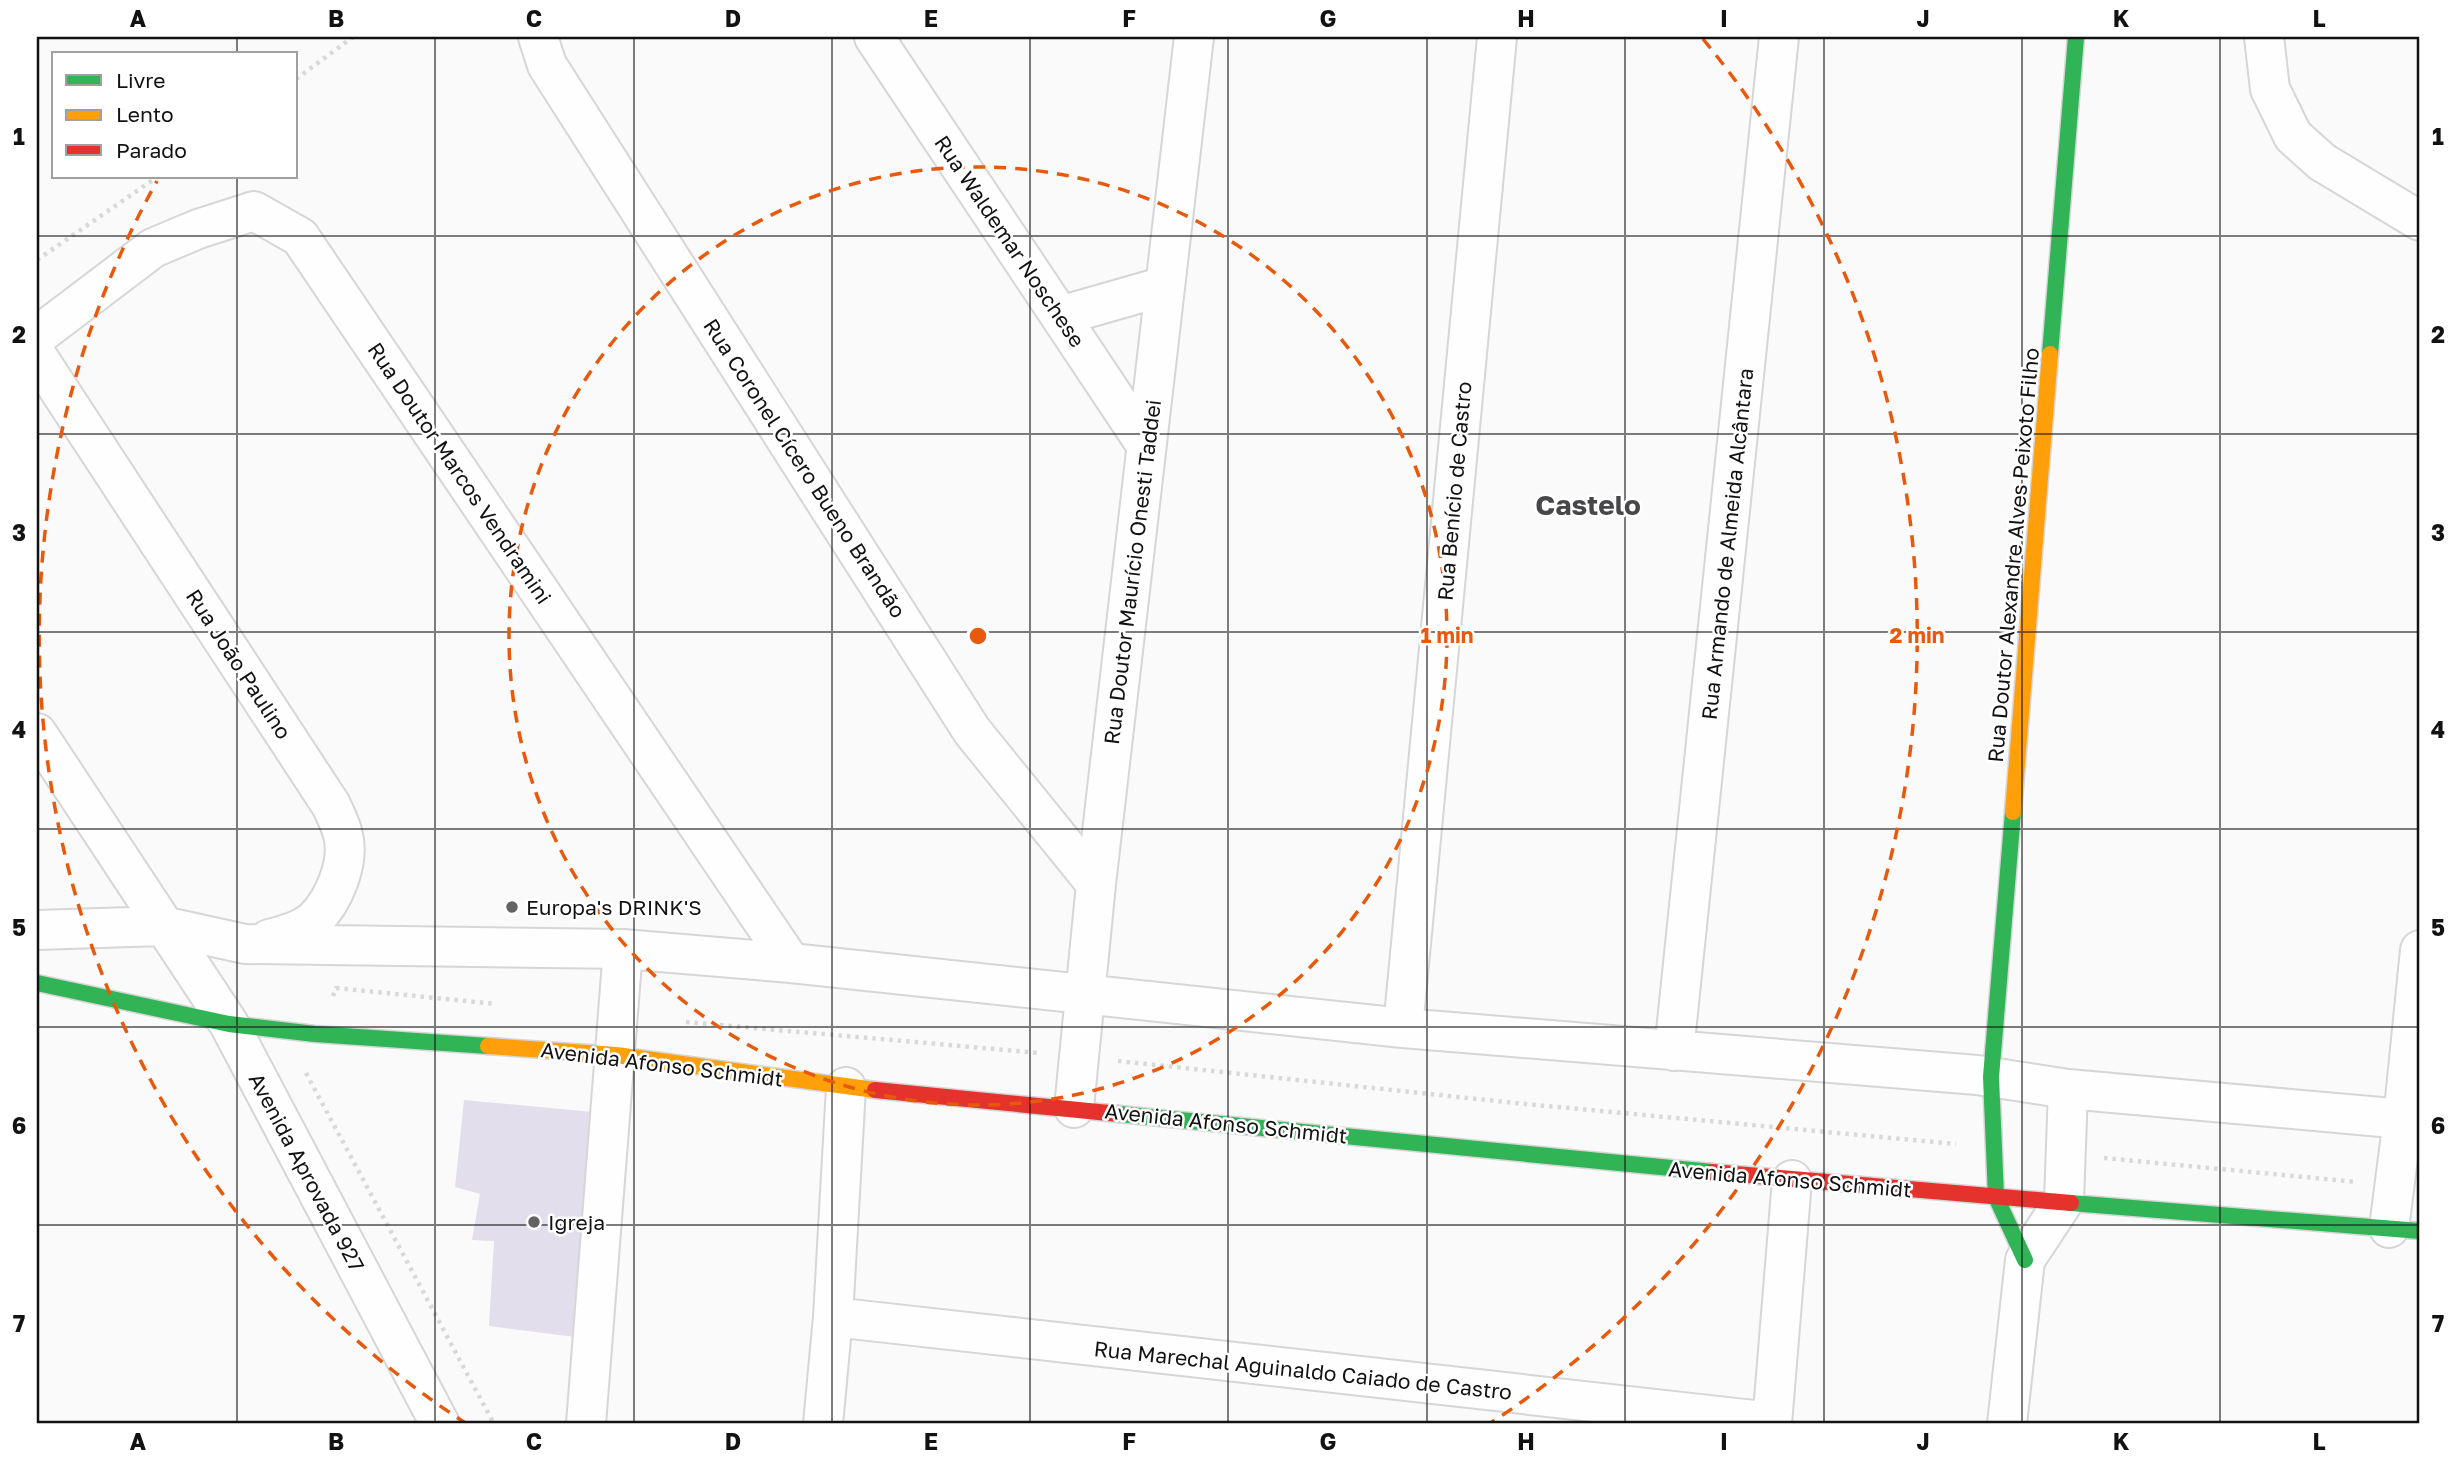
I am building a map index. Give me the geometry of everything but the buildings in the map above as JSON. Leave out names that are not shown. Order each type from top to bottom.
[{"type":"street","name":"Rua Coronel Cícero Bueno Brandão","points":[[538,37],[547,65],[972,731],[1096,884]]},
{"type":"street","name":"Rua Waldemar Noschese","points":[[874,37],[1146,445]]},
{"type":"street","name":"Rua Doutor Maurício Onesti Taddei","points":[[1074,1108],[1096,884],[1194,37]]},
{"type":"street","name":"Rua Benício de Castro","points":[[1403,1028],[1497,37]]},
{"type":"street","name":"Rua Armando de Almeida Alcântara","points":[[1674,1052],[1779,37]]},
{"type":"street","name":"Rua Doutor Alexandre Alves Peixoto Filho","points":[[1996,1197],[1991,1077],[2076,37]]},
{"type":"street","points":[[2264,37],[2270,89],[2293,136],[2322,162],[2420,221]]},
{"type":"street","name":"Rua Doutor Marcos Vendramini","points":[[37,336],[153,248],[198,229],[254,211],[300,237],[790,962]]},
{"type":"street","points":[[1060,316],[1165,286]]},
{"type":"street","name":"Rua João Paulino","points":[[37,356],[331,805],[344,836],[344,865],[327,904],[314,920],[292,934],[245,944]]},
{"type":"street","name":"Avenida Aprovada 927","points":[[37,733],[229,1024],[440,1424]]},
{"type":"street","points":[[37,930],[163,926],[245,944],[623,949],[790,962],[1403,1028],[1991,1077],[2068,1089],[2403,1119]]},
{"type":"street","points":[[586,1424],[623,949]]},
{"type":"street","points":[[2404,1230],[2403,1119],[2420,950]]},
{"type":"street","name":"Avenida Afonso Schmidt","points":[[37,983],[229,1024],[315,1034],[616,1055],[846,1087],[1792,1180],[2404,1230]]},
{"type":"street","points":[[823,1424],[833,1317],[846,1087]]},
{"type":"street","points":[[2007,1424],[2025,1260],[2064,1201],[2068,1089]]},
{"type":"street","points":[[1772,1423],[1792,1180]]},
{"type":"street","points":[[1996,1197],[2025,1260]]},
{"type":"street","name":"Rua Marechal Aguinaldo Caiado de Castro","points":[[833,1317],[1772,1423]]},
{"type":"path","points":[[298,78],[353,37]]},
{"type":"path","points":[[37,260],[156,178]]},
{"type":"traffic: fast","points":[[2050,354],[2076,37]]},
{"type":"traffic: fast","points":[[2013,812],[1991,1077],[1996,1197],[2025,1260]]},
{"type":"traffic: fast","points":[[37,983],[229,1024],[315,1034],[488,1046]]},
{"type":"traffic: fast","points":[[1119,1114],[1712,1172]]},
{"type":"traffic: fast","points":[[2071,1203],[2420,1231]]},
{"type":"traffic: slow","points":[[2013,812],[2050,354]]},
{"type":"traffic: slow","points":[[488,1046],[616,1055],[875,1090]]},
{"type":"traffic: jam","points":[[875,1090],[1119,1114]]},
{"type":"traffic: jam","points":[[1712,1172],[2071,1203]]},
{"type":"place","name":"Europa's DRINK'S","points":[[512,907]]},
{"type":"place","name":"Igreja","points":[[534,1222]]},
{"type":"district","name":"Castelo","points":[[1588,504]]}]
